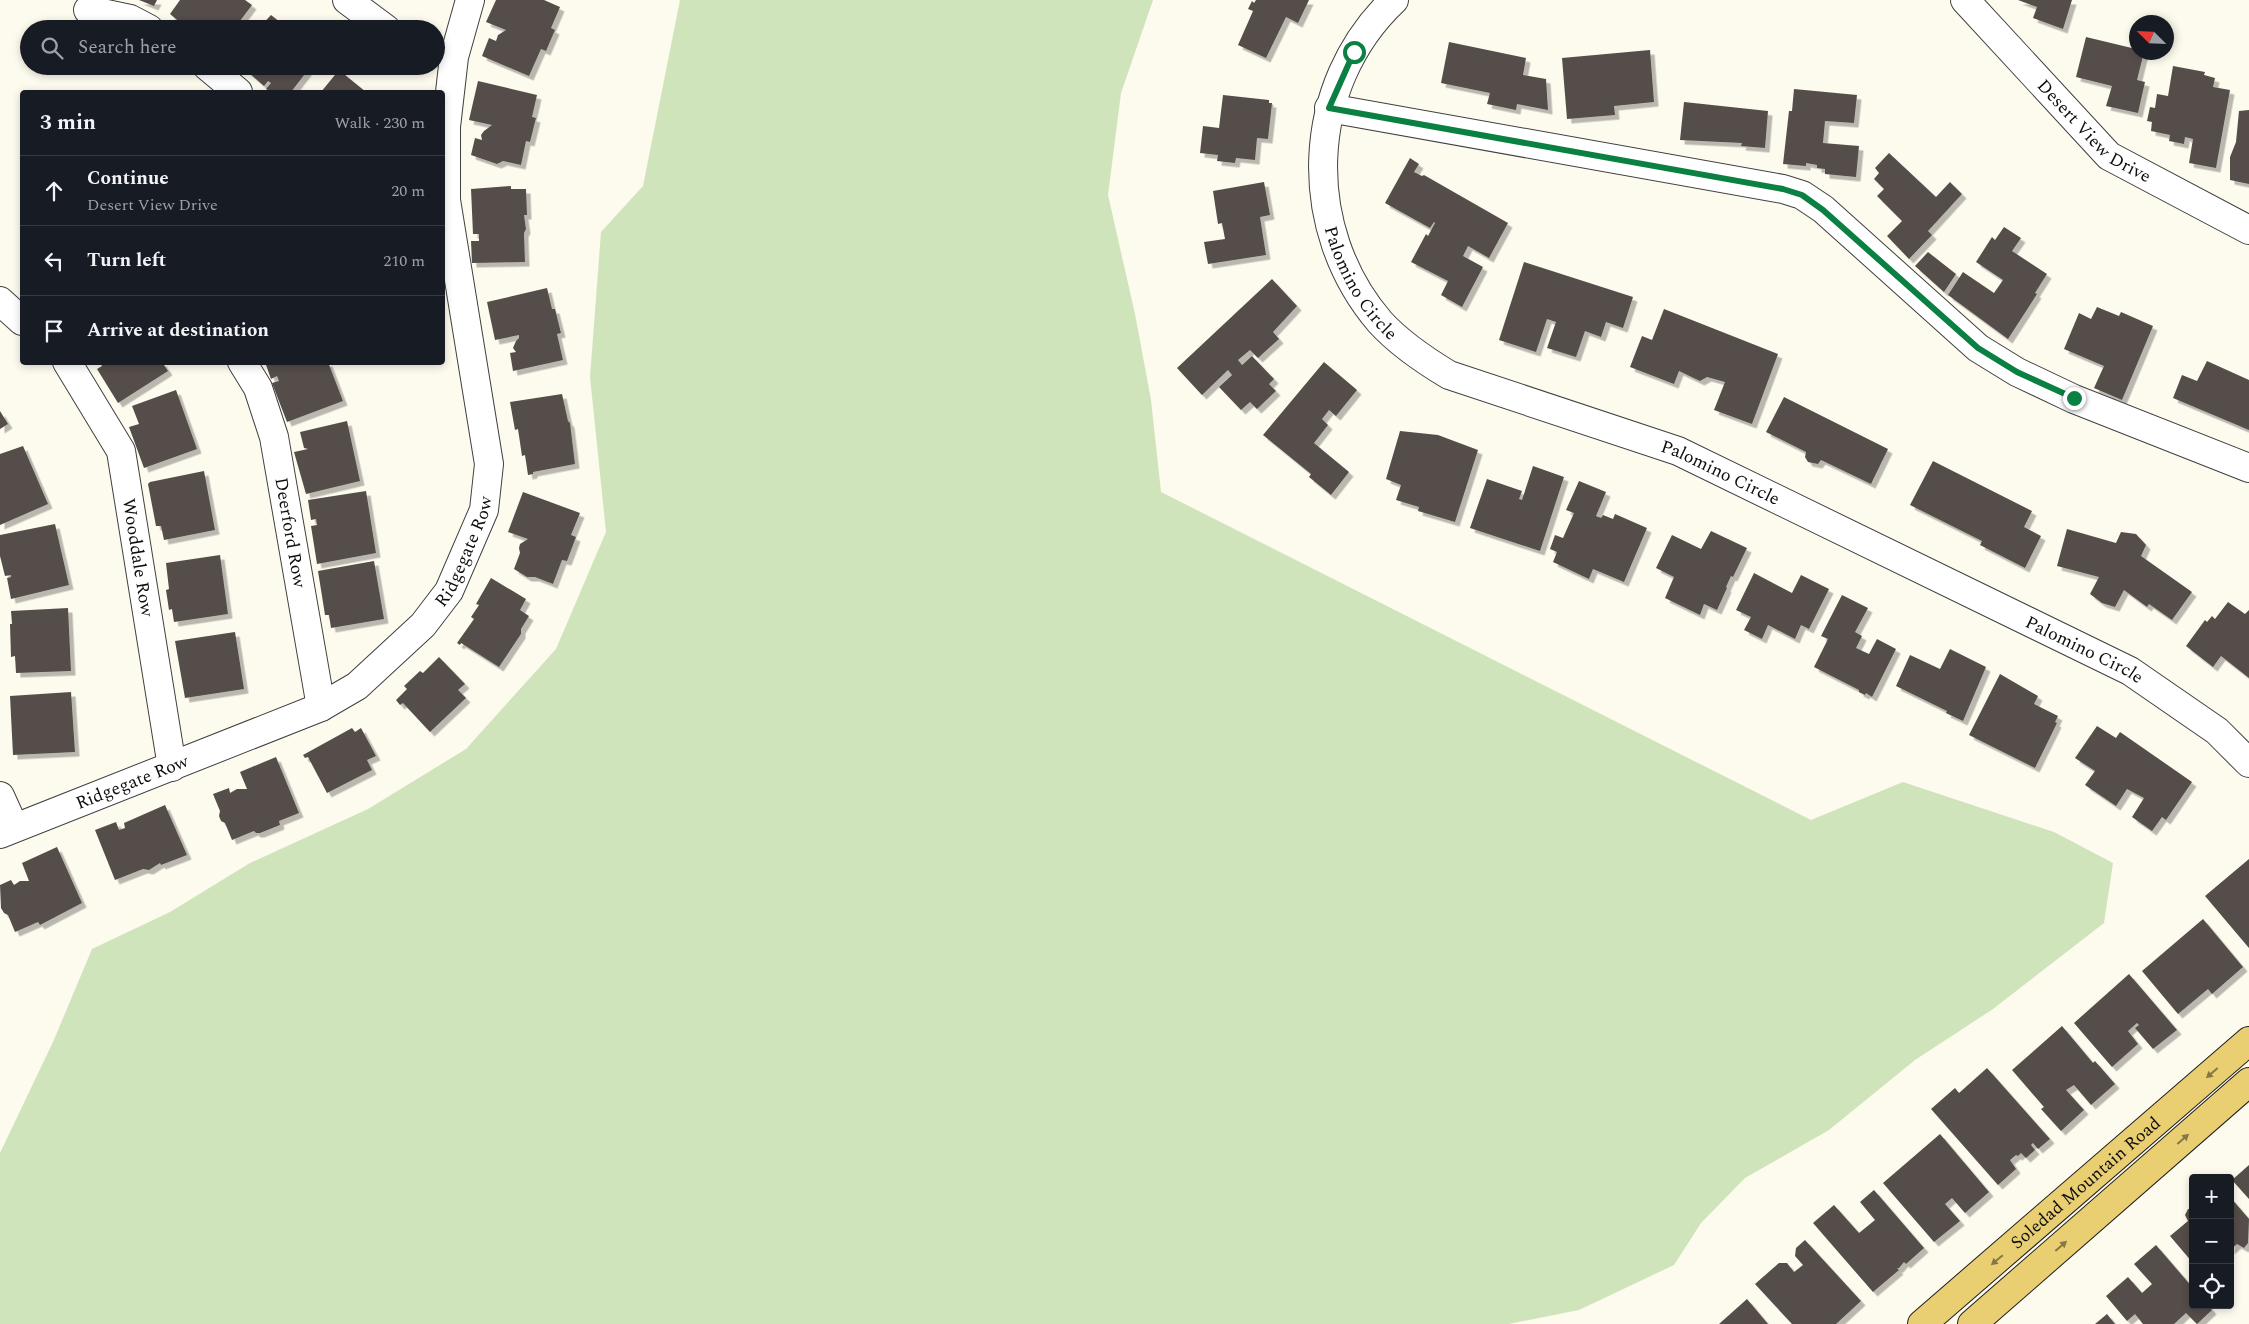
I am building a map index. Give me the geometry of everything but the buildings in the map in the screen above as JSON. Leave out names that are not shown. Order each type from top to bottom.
[{"type":"main road","name":"Soledad Mountain Road","points":[[1922,1324],[2249,1041]]},
{"type":"main road","name":"Soledad Mountain Road","points":[[1972,1324],[2249,1082]]},
{"type":"street","points":[[347,0],[374,20]]},
{"type":"street","name":"Ridgegate Row","points":[[445,163],[445,55],[470,0]]},
{"type":"street","points":[[1394,0],[1370,27],[1354,52],[1329,108],[1783,189],[1802,195],[1823,210],[1978,348],[2074,398],[2249,468]]},
{"type":"street","name":"Desert View Drive","points":[[1966,0],[2109,156],[2249,230]]},
{"type":"street","points":[[88,10],[132,20]]},
{"type":"street","points":[[218,75],[236,90]]},
{"type":"street","name":"Palomino Circle","points":[[1329,108],[1321,165],[1326,212],[1336,249],[1358,292],[1381,323],[1401,343],[1424,360],[1449,374],[1678,451],[2122,667],[2217,731],[2249,763]]},
{"type":"street","name":"Ridgegate Row","points":[[7,830],[172,767],[321,707],[357,686],[423,625],[449,591],[484,510],[489,464],[445,205]]},
{"type":"street","points":[[0,301],[20,319]]},
{"type":"street","name":"Wooddale Row","points":[[69,365],[121,451],[172,767]]},
{"type":"street","name":"Deerford Row","points":[[244,365],[258,388],[274,438],[321,707]]},
{"type":"street","points":[[0,796],[7,830]]},
{"type":"green space","points":[[680,0],[1153,0],[1121,93],[1108,195],[1135,314],[1151,400],[1161,492],[1811,820],[1903,782],[2054,832],[2113,863],[2104,923],[1993,1009],[1915,1060],[1829,1130],[1745,1178],[1701,1223],[1674,1265],[1579,1310],[1509,1324],[0,1324],[0,1153],[53,1042],[92,949],[170,912],[250,863],[368,809],[466,749],[556,649],[606,532],[590,377],[601,232],[643,186]]},
{"type":"route","points":[[1354,52],[1329,108],[1783,189],[1802,195],[1823,210],[1978,348],[2017,372],[2074,398]]}]
